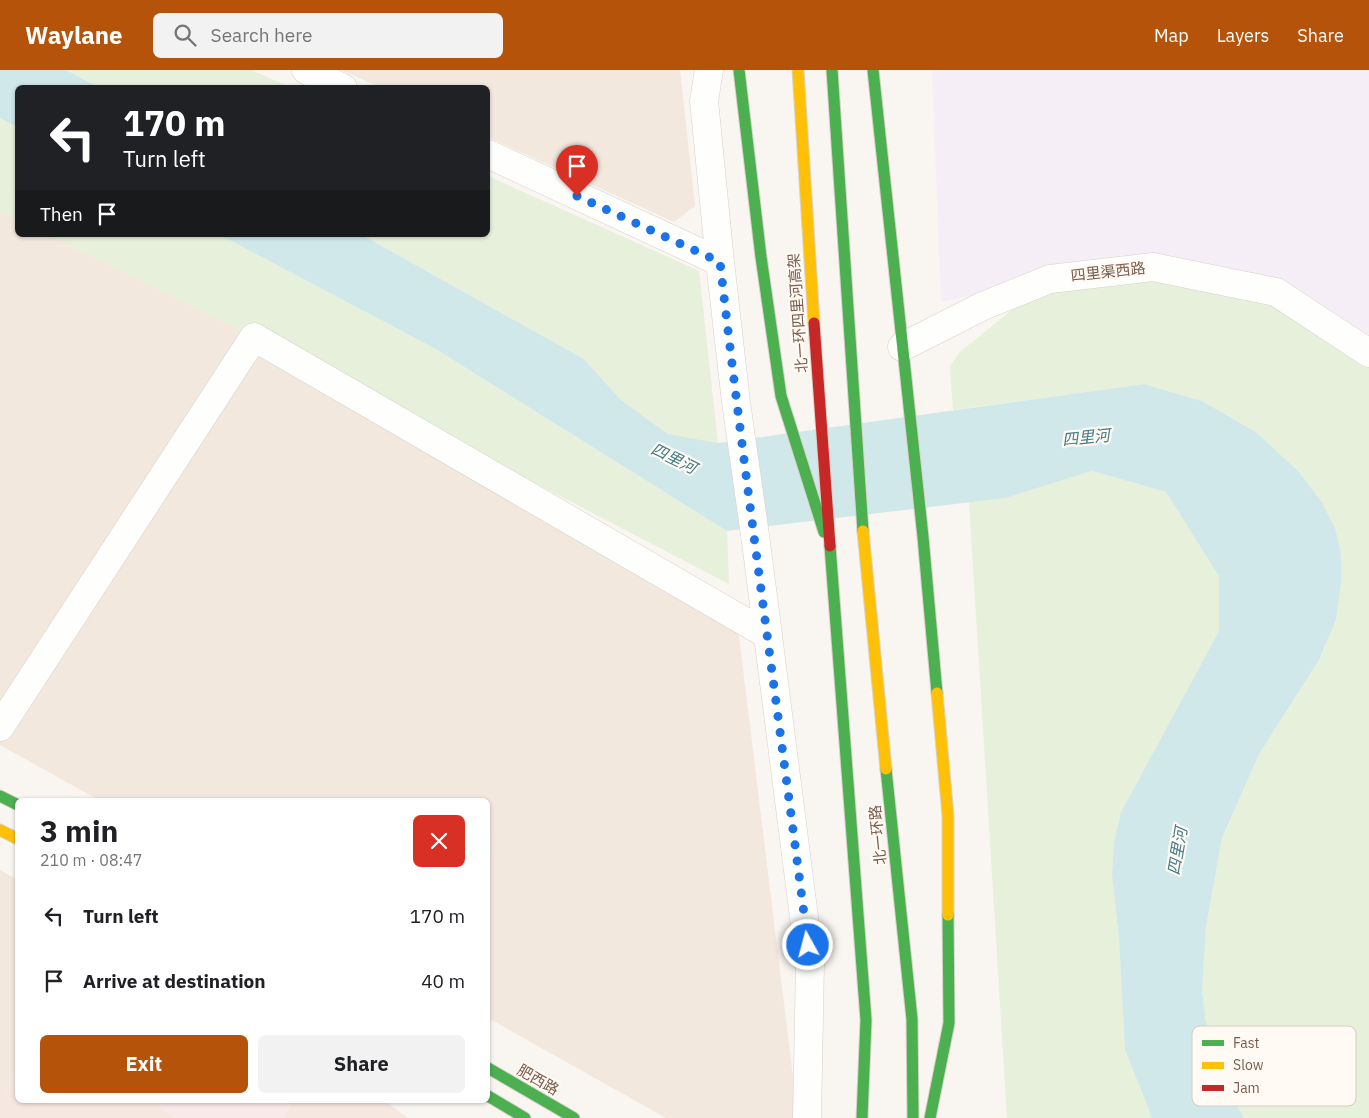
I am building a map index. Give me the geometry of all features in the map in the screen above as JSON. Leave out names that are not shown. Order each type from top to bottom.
[{"type":"main road","points":[[739,70],[761,257],[781,396],[831,555]]},
{"type":"main road","name":"北一环四里河高架","points":[[798,70],[831,555]]},
{"type":"main road","name":"北一环路","points":[[832,70],[864,550],[912,1019],[912,1118]]},
{"type":"main road","points":[[873,70],[923,537],[948,816],[949,1024],[930,1118]]},
{"type":"main road","name":"北一环路","points":[[831,555],[866,1020],[862,1118]]},
{"type":"main road","points":[[0,796],[15,804]]},
{"type":"main road","points":[[0,830],[15,838]]},
{"type":"main road","name":"肥西路","points":[[490,1069],[574,1118]]},
{"type":"main road","points":[[490,1097],[525,1118]]},
{"type":"street","points":[[306,70],[337,85]]},
{"type":"street","points":[[709,70],[704,100],[720,262],[736,402],[756,542],[810,964],[807,1118]]},
{"type":"street","points":[[490,155],[720,262]]},
{"type":"street","name":"四里渠西路","points":[[902,347],[983,306],[1050,279],[1153,267],[1276,292],[1369,353]]},
{"type":"street","points":[[0,727],[254,337],[768,634]]},
{"type":"shaded area","points":[[341,70],[680,70],[695,206],[674,222],[490,138],[490,85],[375,85]]},
{"type":"shaded area","points":[[932,70],[1369,70],[1369,353],[1050,279],[941,302]]},
{"type":"shaded area","points":[[0,211],[15,218],[15,237],[53,237],[254,337],[738,628],[798,1118],[666,1118],[490,1019],[490,798],[95,798],[0,745]]},
{"type":"shaded area","points":[[0,870],[15,878],[15,1072],[0,1098]]},
{"type":"shaded area","points":[[15,1072],[15,1103],[161,1103],[159,1107],[177,1118],[0,1118],[0,1098]]},
{"type":"shaded area","points":[[161,1103],[292,1103],[283,1118],[177,1118],[159,1107]]},
{"type":"shaded area","points":[[292,1103],[388,1103],[408,1118],[283,1118]]},
{"type":"green space","points":[[66,70],[251,70],[285,85],[94,85]]},
{"type":"green space","points":[[0,118],[15,126],[15,218],[0,211]]},
{"type":"green space","points":[[490,177],[699,271],[718,443],[668,434],[621,400],[584,359],[366,237],[490,237]]},
{"type":"green space","points":[[53,237],[224,237],[434,348],[727,531],[729,584],[254,337]]},
{"type":"green space","points":[[1153,267],[1276,292],[1369,353],[1369,1118],[1244,1118],[1238,1106],[1356,1106],[1356,1026],[1206,1026],[1202,991],[1206,927],[1222,838],[1259,754],[1319,660],[1336,620],[1341,584],[1341,554],[1299,472],[1256,432],[1202,401],[1144,384],[953,410],[950,366],[960,352],[1050,279]]},
{"type":"green space","points":[[1092,471],[1166,492],[1220,576],[1219,631],[1121,812],[1114,842],[1112,875],[1119,939],[1125,1050],[1152,1118],[1007,1118],[969,502],[1006,498]]},
{"type":"water","points":[[0,70],[66,70],[94,85],[15,85],[15,126],[0,118]]},
{"type":"water","name":"四里河","points":[[224,237],[366,237],[584,359],[621,400],[668,434],[718,443],[1144,384],[1202,401],[1256,432],[1299,472],[1321,501],[1335,528],[1341,554],[1341,584],[1336,620],[1319,660],[1259,754],[1222,838],[1206,927],[1202,991],[1206,1026],[1192,1026],[1192,1106],[1238,1106],[1244,1118],[1152,1118],[1125,1050],[1119,939],[1112,875],[1114,842],[1121,812],[1219,631],[1219,576],[1166,492],[1092,471],[1006,498],[727,531],[434,348]]},
{"type":"traffic: fast","points":[[739,70],[761,257],[781,396],[824,532]]},
{"type":"traffic: fast","points":[[832,70],[863,531]]},
{"type":"traffic: fast","points":[[873,70],[923,537],[937,693]]},
{"type":"traffic: fast","points":[[830,546],[866,1020],[862,1118]]},
{"type":"traffic: fast","points":[[886,769],[912,1019],[913,1118]]},
{"type":"traffic: fast","points":[[0,796],[15,804]]},
{"type":"traffic: fast","points":[[930,1118],[949,1023],[948,915]]},
{"type":"traffic: fast","points":[[490,1069],[574,1118]]},
{"type":"traffic: fast","points":[[490,1097],[525,1118]]},
{"type":"traffic: slow","points":[[798,70],[814,323]]},
{"type":"traffic: slow","points":[[863,531],[886,769]]},
{"type":"traffic: slow","points":[[937,693],[948,816],[948,915]]},
{"type":"traffic: slow","points":[[0,830],[15,838]]},
{"type":"traffic: jam","points":[[814,323],[830,546]]},
{"type":"route","points":[[577,196],[720,262],[736,402],[808,945]]}]
